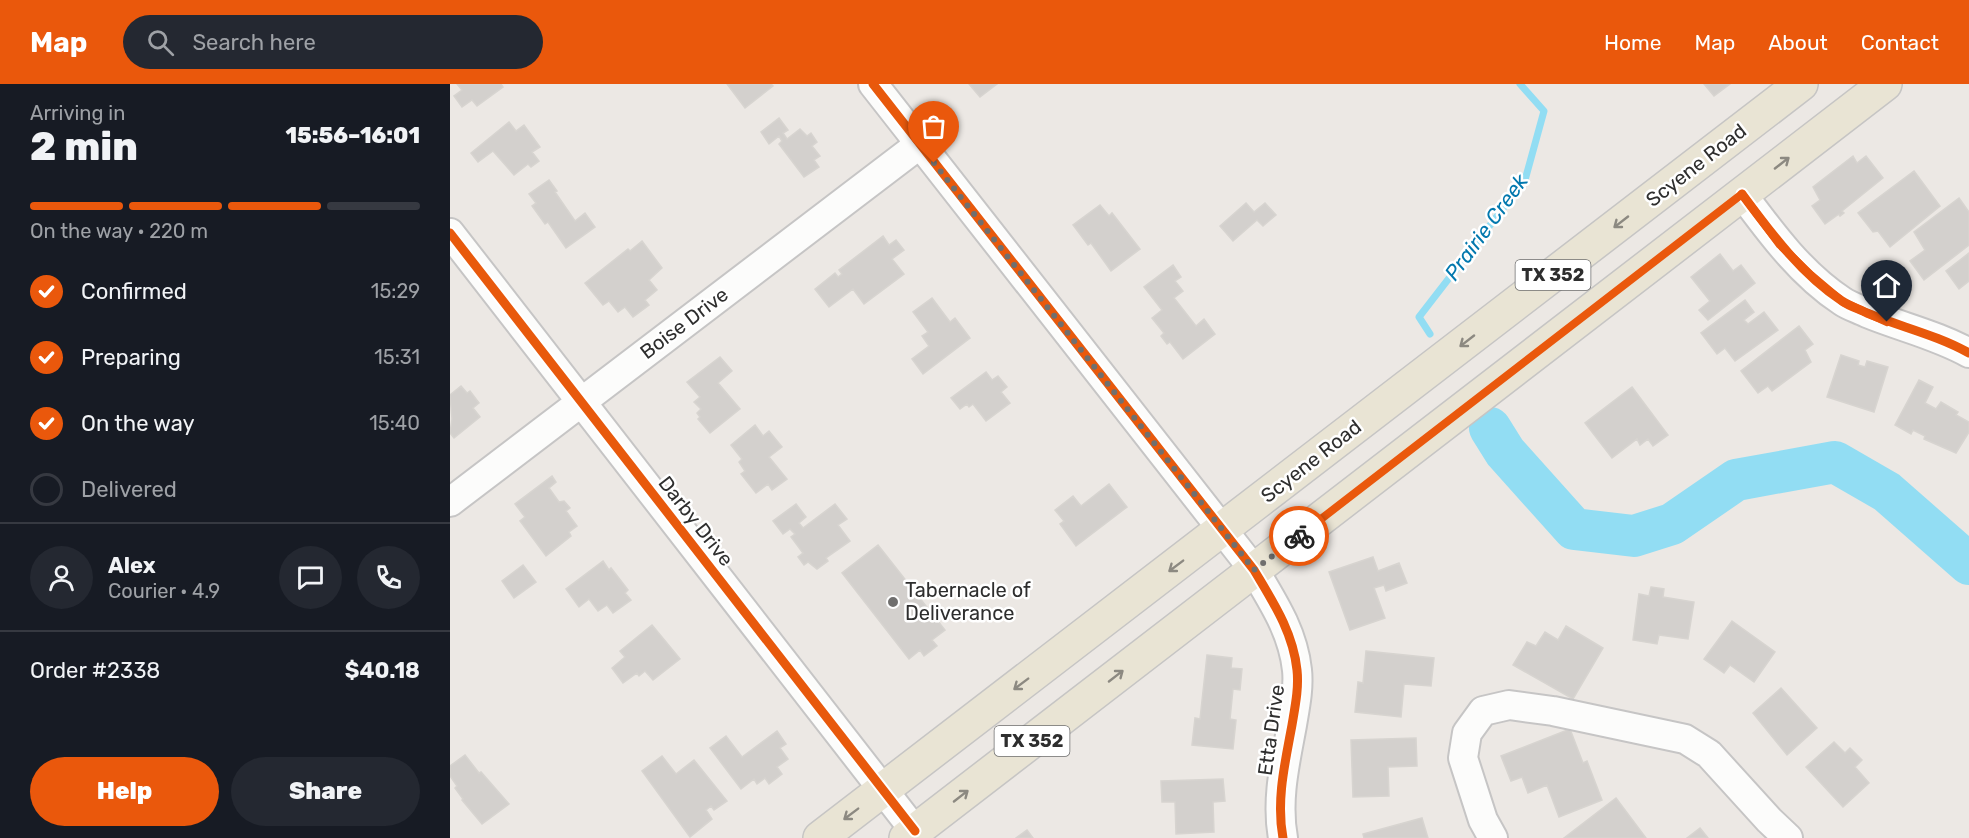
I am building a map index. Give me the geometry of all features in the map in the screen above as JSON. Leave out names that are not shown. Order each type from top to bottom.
[{"type":"main road","name":"Scyene Road","points":[[820,838],[1801,84]]},
{"type":"main road","name":"TX 352","points":[[910,835],[1742,194],[1868,89]]},
{"type":"street","name":"Etta Drive","points":[[873,84],[1254,570],[1278,609],[1291,641],[1297,671],[1296,699],[1282,780],[1279,819],[1283,838]]},
{"type":"street","name":"Boise Drive","points":[[450,502],[920,144]]},
{"type":"street","points":[[1742,194],[1780,245],[1843,302],[1887,322],[1951,343],[1969,353]]},
{"type":"street","name":"Darby Drive","points":[[450,233],[883,790],[910,835]]},
{"type":"street","points":[[1493,838],[1483,820],[1463,758],[1467,733],[1483,711],[1509,705],[1553,711],[1685,739],[1708,754],[1788,838]]},
{"type":"building","points":[[457,84],[501,84],[503,87],[477,106],[472,100],[462,107],[454,96],[462,90]]},
{"type":"building","points":[[727,84],[771,84],[773,86],[745,108]]},
{"type":"building","points":[[969,84],[997,84],[980,97]]},
{"type":"building","points":[[1704,84],[1730,84],[1714,96]]},
{"type":"building","points":[[779,118],[788,130],[783,133],[787,139],[800,129],[807,136],[811,133],[817,142],[812,146],[820,156],[814,160],[819,167],[804,177],[779,144],[782,141],[779,136],[769,144],[761,132]]},
{"type":"building","points":[[509,122],[516,131],[524,125],[540,147],[532,152],[539,161],[531,167],[528,164],[514,175],[493,151],[478,162],[471,153]]},
{"type":"building","points":[[1853,156],[1857,163],[1866,156],[1883,178],[1842,211],[1844,213],[1825,224],[1812,206],[1820,200],[1813,187]]},
{"type":"building","points":[[1914,171],[1940,206],[1890,247],[1878,231],[1873,232],[1858,213]]},
{"type":"building","points":[[549,180],[575,221],[585,213],[595,227],[566,248],[548,222],[545,224],[532,206],[536,203],[529,194]]},
{"type":"building","points":[[1959,198],[1969,212],[1969,245],[1924,280],[1910,261],[1925,250],[1914,232]]},
{"type":"building","points":[[1246,203],[1254,212],[1265,203],[1276,215],[1263,226],[1257,220],[1233,241],[1220,226]]},
{"type":"building","points":[[1100,205],[1109,216],[1112,213],[1140,249],[1111,271],[1091,243],[1088,245],[1073,225]]},
{"type":"building","points":[[883,236],[889,245],[896,240],[904,250],[892,259],[904,274],[864,304],[853,289],[829,307],[815,289],[835,273],[838,277],[842,274],[839,270]]},
{"type":"building","points":[[642,241],[662,268],[649,280],[657,290],[645,300],[649,305],[633,317],[625,307],[618,312],[609,301],[603,305],[585,283],[628,249],[630,251]]},
{"type":"building","points":[[1969,253],[1969,281],[1959,289],[1946,271]]},
{"type":"building","points":[[1720,254],[1733,271],[1741,265],[1755,283],[1708,320],[1699,310],[1710,301],[1691,277]]},
{"type":"building","points":[[1173,265],[1181,277],[1175,281],[1183,291],[1174,298],[1196,326],[1204,319],[1215,334],[1183,359],[1170,342],[1167,344],[1161,336],[1164,333],[1152,318],[1162,310],[1144,287]]},
{"type":"building","points":[[932,298],[950,322],[955,318],[970,338],[923,374],[912,359],[929,346],[922,336],[928,332],[913,312]]},
{"type":"building","points":[[1745,300],[1754,312],[1744,320],[1748,324],[1764,312],[1778,330],[1735,361],[1725,348],[1717,354],[1701,333]]},
{"type":"building","points":[[1799,326],[1813,344],[1805,350],[1811,362],[1772,391],[1768,386],[1758,393],[1741,371]]},
{"type":"building","points":[[1841,355],[1859,361],[1858,365],[1865,367],[1867,361],[1888,367],[1874,412],[1827,397]]},
{"type":"building","points":[[720,357],[732,371],[718,383],[740,409],[710,433],[698,419],[700,417],[697,413],[701,409],[694,402],[700,397],[687,382]]},
{"type":"building","points":[[986,372],[992,380],[998,376],[1007,387],[1001,392],[1010,403],[986,421],[973,404],[969,407],[967,404],[960,409],[951,398]]},
{"type":"building","points":[[1919,380],[1933,387],[1925,403],[1936,409],[1941,402],[1958,412],[1956,415],[1969,422],[1969,432],[1956,453],[1924,439],[1925,436],[1913,430],[1911,434],[1895,425]]},
{"type":"building","points":[[461,386],[467,393],[470,391],[479,403],[473,408],[480,417],[454,438],[450,433],[452,419],[450,395]]},
{"type":"building","points":[[1632,387],[1668,435],[1653,446],[1648,439],[1640,445],[1637,439],[1612,458],[1585,423]]},
{"type":"building","points":[[755,425],[763,436],[769,431],[782,447],[769,457],[787,479],[772,490],[768,484],[756,493],[741,474],[745,471],[739,462],[742,459],[731,445]]},
{"type":"building","points":[[552,476],[556,482],[549,488],[559,502],[564,501],[570,508],[566,511],[577,526],[569,532],[571,536],[546,556],[520,521],[525,517],[515,504]]},
{"type":"building","points":[[1109,484],[1127,507],[1076,546],[1060,524],[1064,521],[1055,510],[1073,496],[1081,506]]},
{"type":"building","points":[[796,504],[806,517],[799,523],[803,528],[835,504],[847,519],[838,525],[850,541],[826,558],[828,561],[817,569],[808,562],[804,565],[798,557],[803,553],[791,537],[795,534],[790,529],[783,534],[773,521]]},
{"type":"building","name":"Tabernacle of Deliverance","points":[[878,545],[945,630],[932,640],[937,646],[924,656],[920,650],[909,659],[842,573]]},
{"type":"building","points":[[1373,557],[1378,571],[1399,563],[1407,583],[1386,591],[1384,585],[1374,588],[1385,618],[1350,630],[1329,572]]},
{"type":"building","points":[[603,561],[628,590],[625,593],[631,600],[613,613],[607,605],[598,611],[589,599],[579,607],[566,589]]},
{"type":"building","points":[[523,565],[536,582],[514,598],[502,581]]},
{"type":"building","points":[[1651,587],[1664,589],[1663,597],[1694,602],[1688,639],[1659,635],[1657,644],[1633,640],[1639,594],[1649,596]]},
{"type":"building","points":[[1732,621],[1775,652],[1754,682],[1730,665],[1724,673],[1704,659]]},
{"type":"building","points":[[652,625],[680,659],[653,680],[645,671],[639,676],[637,673],[623,683],[612,668],[625,657],[620,651]]},
{"type":"building","points":[[1566,626],[1603,648],[1573,699],[1513,665],[1527,642],[1536,646],[1545,632],[1558,640]]},
{"type":"building","points":[[1366,651],[1434,658],[1431,686],[1404,684],[1401,717],[1355,712],[1358,682],[1363,683]]},
{"type":"building","points":[[1207,655],[1232,658],[1231,668],[1242,669],[1240,690],[1233,689],[1230,719],[1236,720],[1233,749],[1192,745],[1195,718],[1200,719]]},
{"type":"building","points":[[1781,688],[1817,728],[1787,755],[1753,713]]},
{"type":"building","points":[[1570,729],[1583,763],[1587,761],[1602,800],[1559,817],[1547,785],[1528,793],[1522,777],[1511,781],[1501,756]]},
{"type":"building","points":[[777,731],[786,744],[780,748],[788,759],[777,767],[782,774],[769,784],[765,778],[757,784],[754,779],[741,789],[710,748],[726,736],[742,757]]},
{"type":"building","points":[[1416,738],[1417,766],[1388,767],[1389,796],[1353,797],[1351,740]]},
{"type":"building","points":[[1834,742],[1845,753],[1850,748],[1862,760],[1855,767],[1869,783],[1843,807],[1806,767]]},
{"type":"building","points":[[465,755],[509,804],[482,824],[462,800],[450,776],[450,766]]},
{"type":"building","points":[[662,756],[676,774],[694,760],[727,801],[714,810],[711,806],[706,810],[712,819],[690,837],[642,771]]},
{"type":"building","points":[[1223,779],[1225,801],[1213,802],[1214,832],[1176,834],[1175,802],[1162,802],[1161,781]]},
{"type":"building","points":[[1616,798],[1646,838],[1564,838]]},
{"type":"building","points":[[1422,818],[1428,838],[1364,838],[1363,834]]},
{"type":"building","points":[[1700,828],[1708,838],[1687,838]]},
{"type":"building","points":[[1027,830],[1033,838],[1016,838]]},
{"type":"waterway","name":"Prairie Creek","points":[[1430,334],[1419,317],[1525,180],[1544,111],[1520,84]]},
{"type":"waterway","name":"Prairie Creek","points":[[1490,428],[1505,452],[1574,529],[1634,536],[1672,524],[1736,480],[1835,462],[1887,492],[1969,564]]},
{"type":"cycle path","points":[[873,84],[1254,570],[1275,606],[1287,630],[1295,656],[1297,677],[1297,691],[1281,796],[1283,838]]},
{"type":"cycle path","points":[[1742,194],[1800,266],[1842,301],[1969,353]]},
{"type":"cycle path","points":[[450,233],[915,831]]},
{"type":"way so far","points":[[934,163],[1254,570],[1299,536]]},
{"type":"place","name":"Tabernacle of Deliverance","points":[[893,602]]},
{"type":"route","points":[[1299,536],[1742,194],[1780,245],[1811,275],[1843,302],[1887,322]]}]
